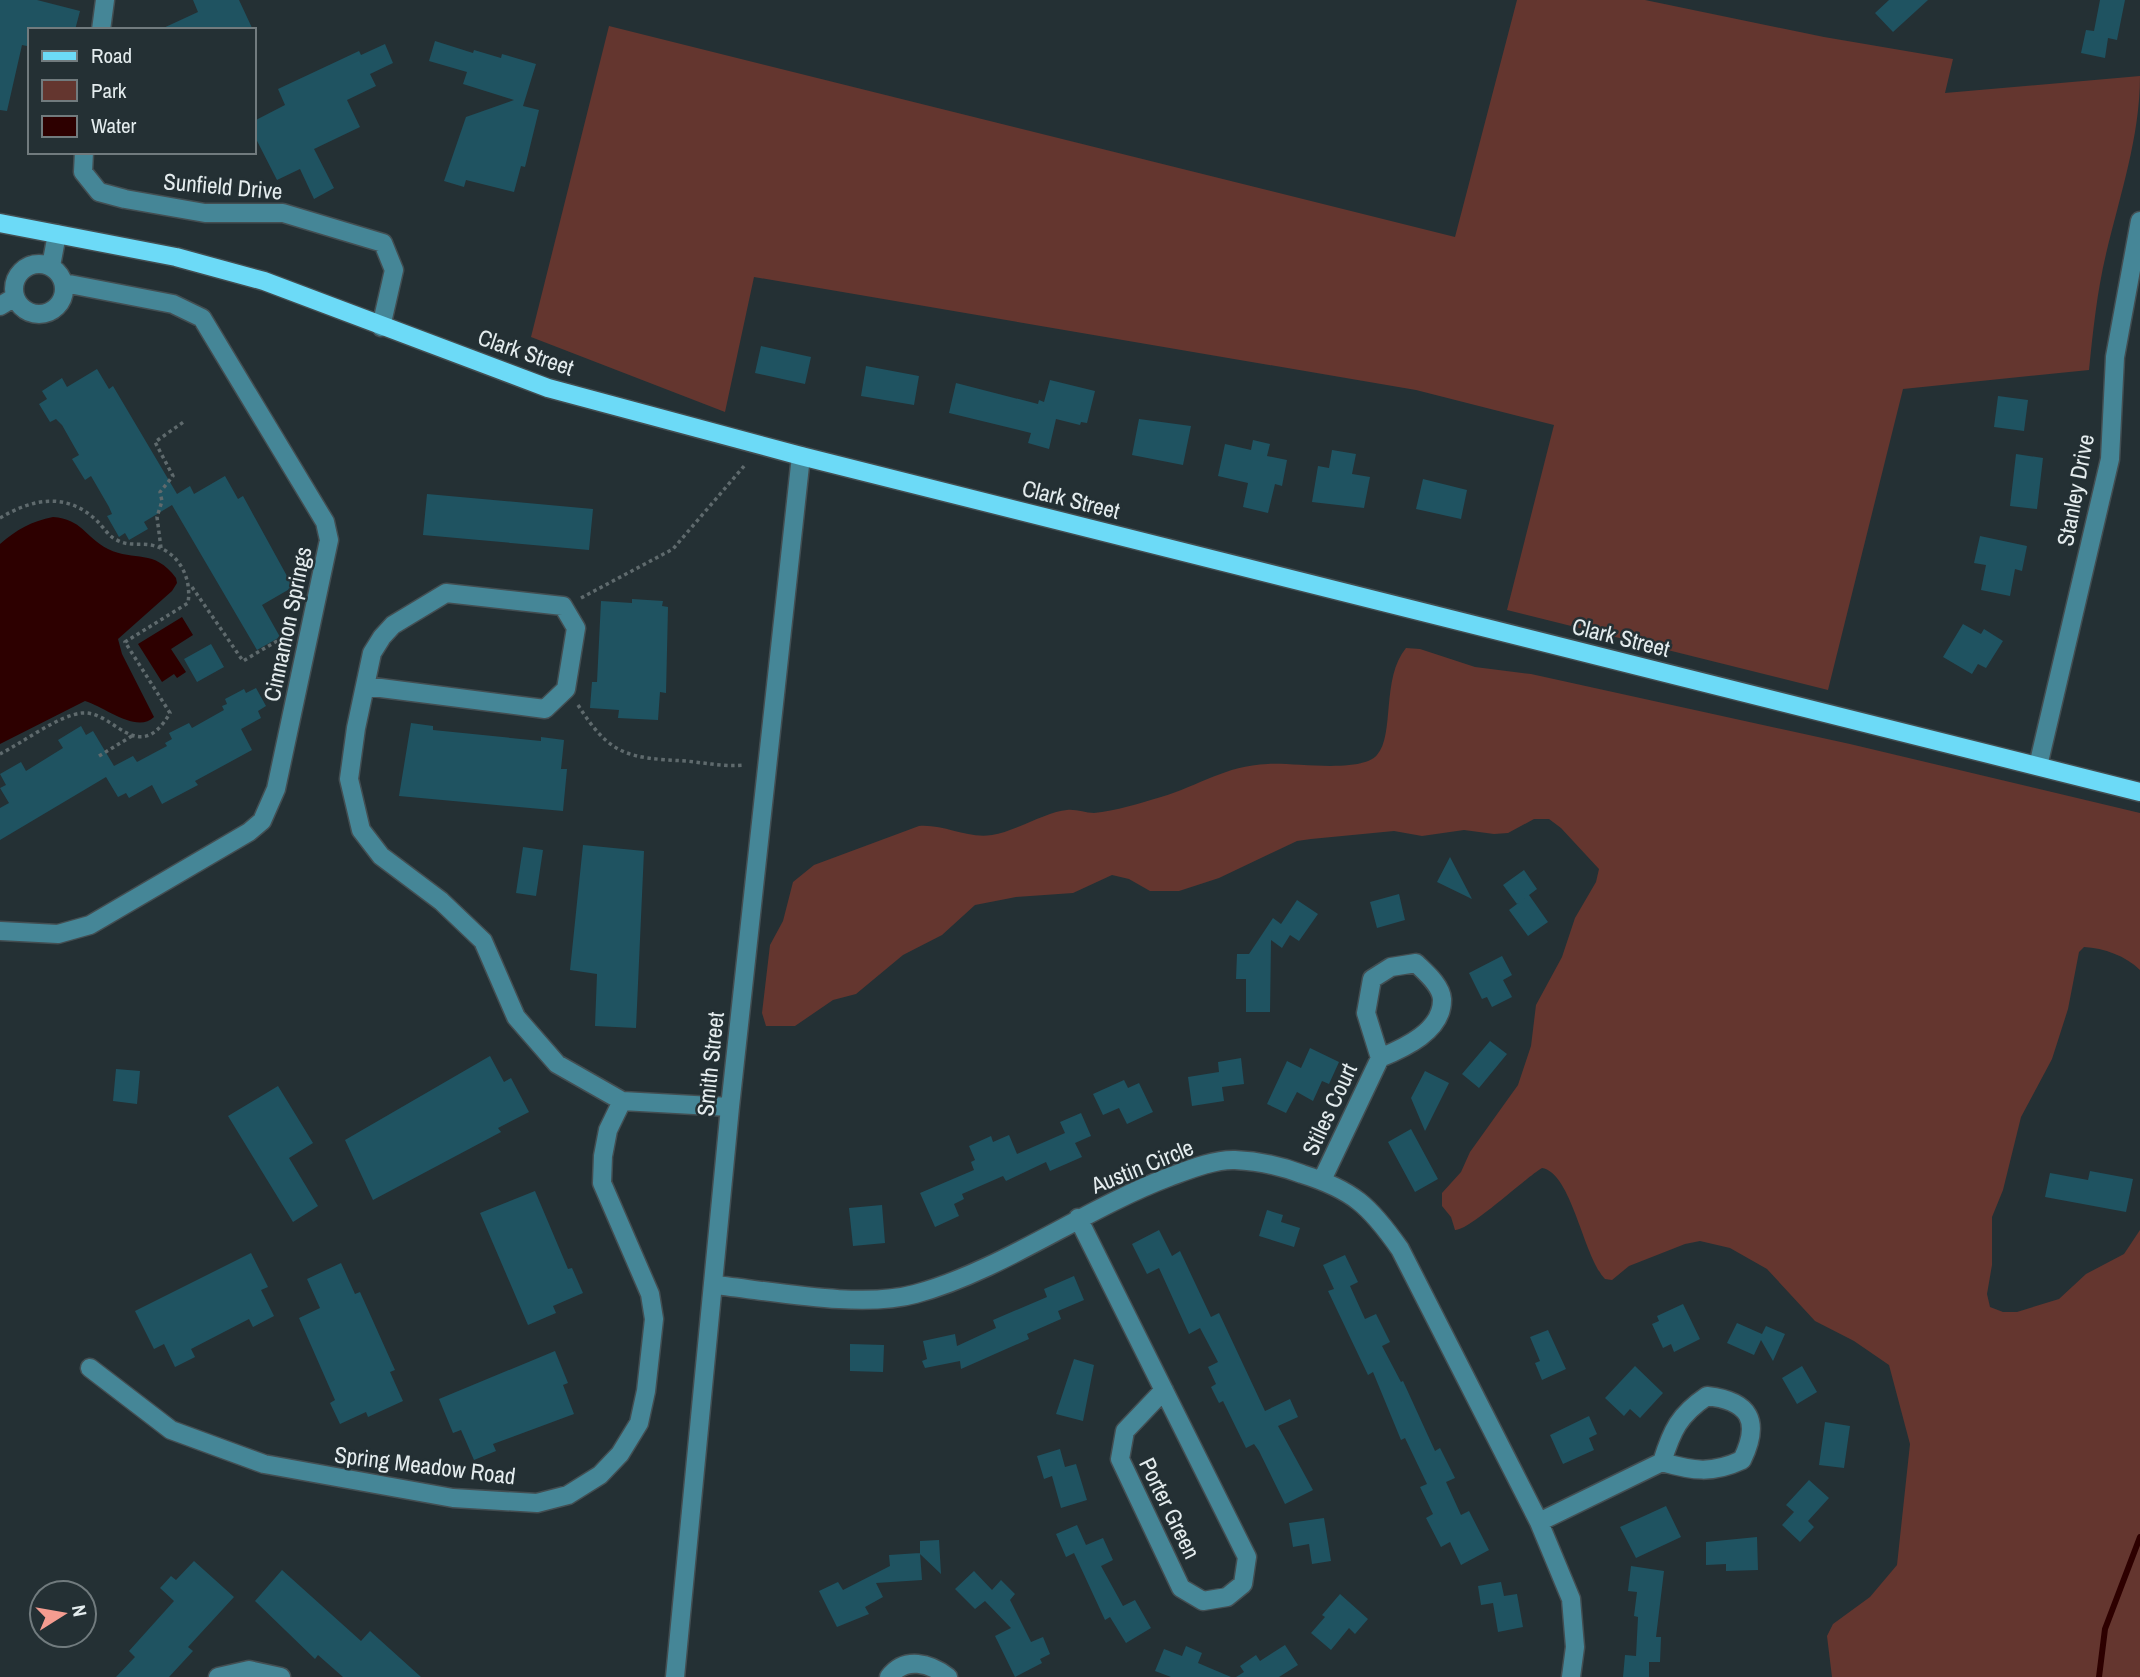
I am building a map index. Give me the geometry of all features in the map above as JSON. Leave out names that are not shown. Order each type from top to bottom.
[{"type":"main road","name":"Clark Street","points":[[0,223],[176,257],[264,281],[548,388],[801,456],[2140,792]]},
{"type":"street","points":[[101,28],[105,0]]},
{"type":"street","name":"Sunfield Drive","points":[[84,154],[83,172],[99,192],[160,207],[205,213],[283,213],[383,243],[394,270],[381,327]]},
{"type":"street","name":"Stanley Drive","points":[[2038,766],[2110,459],[2115,357],[2140,220]]},
{"type":"street","points":[[51,266],[36,264],[22,270],[8,302],[24,310],[46,314],[59,305],[64,284],[51,266],[57,234]]},
{"type":"street","name":"Cinnamon Springs","points":[[0,930],[58,934],[90,925],[256,827],[267,813],[276,789],[329,540],[326,522],[208,324],[194,313],[173,304],[64,284]]},
{"type":"street","name":"Smith Street","points":[[675,1677],[715,1285],[730,1107],[801,456]]},
{"type":"street","points":[[365,686],[545,709],[566,689],[576,628],[563,606],[446,593],[393,625],[382,637],[372,653],[365,686],[349,779],[361,830],[380,856],[441,901],[483,941],[516,1017],[557,1065],[622,1101],[730,1107]]},
{"type":"street","name":"Stiles Court","points":[[1322,1180],[1380,1058],[1406,1047],[1434,1025],[1442,999],[1434,981],[1416,963],[1391,967],[1372,979],[1366,1013],[1380,1058]]},
{"type":"street","name":"Spring Meadow Road","points":[[90,1368],[172,1430],[264,1464],[453,1498],[537,1503],[568,1495],[600,1475],[620,1454],[639,1423],[646,1391],[654,1319],[650,1294],[602,1183],[608,1130],[622,1101]]},
{"type":"street","name":"Austin Circle","points":[[715,1285],[871,1300],[912,1295],[949,1284],[1148,1185],[1186,1171],[1233,1160],[1280,1166],[1322,1180],[1355,1196],[1379,1220],[1400,1249],[1539,1522],[1571,1599],[1575,1647],[1571,1677]]},
{"type":"street","name":"Porter Green","points":[[1079,1219],[1164,1390],[1247,1557],[1243,1584],[1227,1597],[1203,1601],[1181,1588],[1119,1459],[1125,1431],[1164,1390]]},
{"type":"street","points":[[1539,1522],[1662,1462],[1688,1470],[1721,1470],[1742,1460],[1754,1437],[1750,1418],[1731,1399],[1707,1396],[1687,1410],[1671,1432],[1662,1462]]},
{"type":"street","points":[[889,1677],[894,1670],[914,1662],[935,1667],[948,1677]]},
{"type":"street","points":[[218,1677],[249,1670],[281,1677]]},
{"type":"path","points":[[160,548],[157,517],[162,501],[160,492],[173,476],[155,442],[185,421]]},
{"type":"path","points":[[563,606],[673,549],[745,465]]},
{"type":"path","points":[[0,518],[22,506],[57,500],[83,509],[120,542],[160,548],[178,562],[190,586],[243,661],[314,620]]},
{"type":"path","points":[[99,756],[132,736],[148,735],[170,713],[125,642],[188,603],[190,586]]},
{"type":"path","points":[[566,689],[592,729],[618,750],[638,758],[719,767],[745,765]]},
{"type":"path","points":[[0,754],[71,715],[84,712],[96,715],[132,736]]},
{"type":"green space","points":[[1517,0],[1645,0],[1824,37],[1953,59],[1945,93],[2140,76],[2137,121],[2103,268],[2089,370],[1903,389],[1828,690],[1507,610],[1554,425],[1416,390],[754,277],[725,412],[531,337],[609,26],[1455,237]]},
{"type":"green space","points":[[1406,648],[1420,649],[1475,667],[1531,674],[1850,744],[2140,813],[2140,970],[2107,951],[2084,947],[2079,952],[2068,1009],[2052,1059],[2021,1117],[2003,1190],[1992,1217],[1992,1265],[1987,1294],[1990,1307],[2003,1312],[2017,1312],[2059,1299],[2086,1274],[2124,1254],[2140,1230],[2140,1677],[1832,1677],[1827,1636],[1833,1624],[1870,1597],[1897,1565],[1910,1444],[1889,1365],[1854,1341],[1815,1321],[1767,1269],[1730,1248],[1700,1241],[1685,1244],[1629,1266],[1612,1280],[1605,1279],[1590,1253],[1561,1184],[1552,1173],[1542,1168],[1472,1222],[1455,1230],[1451,1217],[1442,1206],[1442,1193],[1461,1172],[1470,1152],[1518,1085],[1531,1046],[1536,1005],[1562,957],[1575,918],[1596,882],[1599,869],[1561,828],[1549,819],[1534,819],[1508,833],[1464,830],[1422,836],[1394,831],[1297,841],[1219,878],[1179,891],[1150,891],[1129,879],[1112,875],[1073,893],[1016,897],[975,905],[942,935],[903,955],[856,994],[833,1000],[795,1026],[766,1026],[762,1013],[770,945],[783,921],[793,882],[814,865],[919,826],[974,835],[992,835],[1059,811],[1094,813],[1128,806],[1175,792],[1238,768],[1279,764],[1341,766],[1368,761],[1377,755],[1382,746],[1386,734],[1393,675]]},
{"type":"water","points":[[53,517],[71,521],[108,549],[152,559],[176,578],[177,583],[172,591],[118,639],[122,654],[154,717],[139,723],[130,721],[85,701],[0,744],[0,544],[25,527]]},
{"type":"water","points":[[182,617],[193,635],[171,649],[186,672],[177,678],[174,674],[162,682],[138,644]]},
{"type":"building","points":[[0,0],[37,0],[80,11],[76,28],[28,28],[27,46],[22,45],[7,111],[0,110]]},
{"type":"building","points":[[193,0],[239,0],[252,28],[163,28],[198,12]]},
{"type":"building","points":[[1889,0],[1928,0],[1893,32],[1875,13]]},
{"type":"building","points":[[2100,0],[2125,0],[2117,40],[2108,38],[2105,58],[2081,53],[2086,30],[2094,31]]},
{"type":"building","points":[[435,41],[473,53],[474,50],[501,58],[502,54],[536,64],[523,106],[539,110],[525,167],[521,166],[514,192],[466,180],[464,187],[444,181],[466,117],[514,100],[463,84],[467,72],[429,61]]},
{"type":"building","points":[[385,44],[393,63],[370,74],[376,86],[347,100],[360,127],[314,149],[334,188],[314,199],[300,169],[277,180],[256,139],[256,120],[285,105],[278,89],[359,51],[361,55]]},
{"type":"building","points":[[761,346],[811,357],[805,384],[755,373]]},
{"type":"building","points":[[866,366],[919,376],[914,405],[861,396]]},
{"type":"building","points":[[97,369],[109,389],[113,386],[177,494],[190,486],[194,494],[225,476],[238,499],[243,496],[293,587],[262,605],[280,637],[257,650],[172,505],[144,522],[148,529],[129,540],[125,533],[119,537],[107,516],[112,514],[109,507],[91,476],[85,480],[72,459],[79,455],[62,425],[56,419],[50,422],[39,404],[47,399],[42,391],[62,378],[67,387]]},
{"type":"building","points":[[1050,380],[1095,391],[1087,423],[1081,422],[1080,425],[1056,419],[1049,449],[1028,443],[1031,433],[949,413],[956,383],[1038,404],[1039,400],[1044,402]]},
{"type":"building","points":[[1998,396],[2028,400],[2024,431],[1994,427]]},
{"type":"building","points":[[1139,419],[1191,426],[1183,465],[1132,455]]},
{"type":"building","points":[[1253,440],[1270,444],[1267,456],[1287,460],[1282,486],[1275,484],[1268,513],[1243,507],[1248,483],[1218,476],[1225,444],[1251,450]]},
{"type":"building","points":[[1332,450],[1356,454],[1352,474],[1370,477],[1364,508],[1312,502],[1318,466],[1329,468]]},
{"type":"building","points":[[2016,454],[2043,458],[2037,509],[2010,506]]},
{"type":"building","points":[[1423,479],[1467,490],[1461,519],[1416,509]]},
{"type":"building","points":[[427,494],[593,509],[589,550],[423,535]]},
{"type":"building","points":[[1980,536],[2027,546],[2022,571],[2015,569],[2010,596],[1981,590],[1986,565],[1974,563]]},
{"type":"building","points":[[632,599],[663,601],[662,606],[668,607],[666,693],[660,692],[658,720],[618,718],[619,710],[590,708],[592,682],[597,682],[601,601],[632,603]]},
{"type":"building","points":[[1963,624],[1981,634],[1984,629],[2003,641],[1986,668],[1978,664],[1972,674],[1943,657]]},
{"type":"building","points":[[211,644],[224,667],[197,682],[184,659]]},
{"type":"building","points":[[256,688],[266,706],[258,711],[261,718],[241,729],[252,750],[195,781],[198,785],[162,804],[152,785],[129,798],[126,793],[118,797],[106,777],[0,840],[0,808],[9,803],[0,788],[6,785],[0,774],[21,762],[26,771],[63,748],[58,740],[81,726],[86,735],[93,731],[114,766],[133,756],[137,762],[167,746],[165,743],[172,739],[169,733],[189,723],[192,728],[224,710],[222,706],[227,704],[225,699],[244,689],[246,693]]},
{"type":"building","points":[[411,723],[433,726],[433,730],[541,741],[541,737],[564,740],[561,769],[567,769],[563,811],[399,796]]},
{"type":"building","points":[[583,845],[644,851],[636,1028],[595,1026],[597,974],[570,970]]},
{"type":"building","points":[[523,847],[543,850],[536,896],[516,893]]},
{"type":"building","points":[[1450,857],[1472,899],[1437,882]]},
{"type":"building","points":[[1524,870],[1537,889],[1517,904],[1503,885]]},
{"type":"building","points":[[1399,894],[1405,920],[1377,928],[1370,902]]},
{"type":"building","points":[[1529,895],[1548,922],[1528,936],[1509,910]]},
{"type":"building","points":[[1297,900],[1318,914],[1299,941],[1290,935],[1282,948],[1271,940],[1270,1012],[1246,1012],[1246,979],[1236,979],[1237,954],[1249,954],[1273,918],[1281,924]]},
{"type":"building","points":[[1502,956],[1512,975],[1503,980],[1512,997],[1492,1007],[1487,997],[1482,999],[1469,973]]},
{"type":"building","points":[[1490,1041],[1507,1054],[1479,1088],[1462,1074]]},
{"type":"building","points":[[1310,1048],[1339,1062],[1329,1084],[1322,1081],[1313,1101],[1297,1092],[1286,1113],[1267,1104],[1287,1061],[1301,1068]]},
{"type":"building","points":[[490,1056],[504,1082],[511,1078],[529,1112],[498,1128],[501,1132],[373,1200],[345,1140]]},
{"type":"building","points":[[1241,1058],[1244,1084],[1222,1087],[1224,1101],[1192,1106],[1188,1077],[1219,1072],[1218,1062]]},
{"type":"building","points":[[116,1069],[140,1071],[137,1104],[113,1101]]},
{"type":"building","points":[[1425,1071],[1449,1083],[1425,1131],[1411,1098]]},
{"type":"building","points":[[1124,1080],[1128,1088],[1139,1083],[1153,1112],[1127,1124],[1119,1108],[1103,1115],[1093,1094]]},
{"type":"building","points":[[278,1086],[313,1143],[289,1158],[318,1206],[293,1222],[228,1116]]},
{"type":"building","points":[[1081,1113],[1091,1136],[1075,1143],[1082,1157],[1050,1171],[1046,1162],[1006,1181],[1003,1176],[962,1194],[964,1199],[954,1204],[959,1216],[935,1227],[920,1193],[974,1170],[971,1162],[975,1160],[969,1146],[991,1136],[993,1142],[1009,1135],[1017,1154],[1065,1133],[1060,1122]]},
{"type":"building","points":[[1411,1129],[1438,1179],[1415,1192],[1388,1142]]},
{"type":"building","points":[[2090,1171],[2133,1179],[2126,1212],[2045,1197],[2050,1173],[2088,1180]]},
{"type":"building","points":[[535,1191],[568,1269],[572,1268],[583,1293],[553,1306],[556,1313],[528,1325],[480,1213]]},
{"type":"building","points":[[882,1205],[885,1243],[853,1246],[849,1208]]},
{"type":"building","points":[[1267,1210],[1283,1215],[1281,1222],[1300,1228],[1294,1247],[1259,1236]]},
{"type":"building","points":[[1159,1230],[1172,1256],[1180,1251],[1211,1317],[1219,1313],[1265,1411],[1290,1399],[1298,1417],[1278,1426],[1313,1490],[1285,1504],[1259,1451],[1254,1444],[1246,1448],[1223,1401],[1219,1403],[1211,1387],[1216,1384],[1208,1367],[1218,1362],[1200,1328],[1189,1334],[1159,1268],[1147,1274],[1132,1244]]},
{"type":"building","points":[[251,1253],[268,1287],[261,1290],[274,1316],[253,1327],[249,1319],[191,1349],[195,1357],[175,1367],[164,1344],[154,1349],[135,1311]]},
{"type":"building","points":[[1345,1255],[1358,1282],[1350,1286],[1365,1319],[1376,1314],[1390,1342],[1382,1346],[1401,1382],[1403,1381],[1435,1451],[1440,1448],[1455,1478],[1446,1482],[1461,1515],[1469,1511],[1489,1550],[1461,1565],[1450,1542],[1441,1547],[1426,1518],[1433,1514],[1420,1487],[1427,1484],[1405,1438],[1401,1440],[1373,1372],[1368,1375],[1328,1291],[1334,1289],[1323,1265]]},
{"type":"building","points":[[341,1263],[355,1294],[360,1292],[395,1370],[390,1372],[403,1401],[368,1417],[366,1412],[340,1424],[330,1403],[335,1400],[299,1318],[320,1308],[307,1279]]},
{"type":"building","points":[[1074,1276],[1084,1300],[1058,1311],[1061,1319],[1027,1334],[1029,1339],[961,1369],[960,1361],[925,1368],[922,1361],[927,1359],[923,1341],[955,1334],[957,1346],[996,1328],[993,1320],[1047,1297],[1044,1289]]},
{"type":"building","points":[[1683,1304],[1700,1339],[1674,1352],[1671,1344],[1663,1348],[1652,1324],[1659,1321],[1657,1316]]},
{"type":"building","points":[[1737,1323],[1762,1334],[1766,1326],[1785,1334],[1773,1361],[1761,1340],[1754,1355],[1727,1343]]},
{"type":"building","points":[[1548,1330],[1566,1369],[1542,1380],[1535,1363],[1540,1361],[1530,1337]]},
{"type":"building","points":[[850,1344],[884,1345],[883,1372],[850,1371]]},
{"type":"building","points":[[555,1351],[568,1383],[563,1385],[574,1414],[493,1444],[496,1451],[474,1460],[461,1430],[453,1433],[439,1399]]},
{"type":"building","points":[[1074,1359],[1094,1365],[1083,1421],[1056,1414]]},
{"type":"building","points":[[1635,1366],[1663,1393],[1640,1418],[1630,1409],[1624,1416],[1605,1398]]},
{"type":"building","points":[[1802,1366],[1817,1392],[1797,1404],[1782,1378]]},
{"type":"building","points":[[1589,1416],[1597,1434],[1589,1438],[1594,1450],[1563,1464],[1550,1435]]},
{"type":"building","points":[[1825,1422],[1850,1426],[1844,1468],[1819,1465]]},
{"type":"building","points":[[1060,1449],[1065,1467],[1076,1464],[1087,1500],[1061,1508],[1052,1476],[1044,1479],[1037,1456]]},
{"type":"building","points":[[1809,1480],[1829,1498],[1808,1521],[1814,1527],[1800,1542],[1782,1525],[1794,1512],[1786,1505]]},
{"type":"building","points":[[1666,1506],[1681,1537],[1636,1558],[1620,1527]]},
{"type":"building","points":[[1324,1518],[1331,1561],[1312,1564],[1309,1544],[1293,1547],[1289,1523]]},
{"type":"building","points":[[1077,1525],[1086,1545],[1103,1538],[1113,1560],[1101,1566],[1123,1606],[1135,1600],[1151,1628],[1126,1643],[1110,1617],[1105,1620],[1074,1553],[1066,1557],[1056,1534]]},
{"type":"building","points":[[1757,1537],[1758,1570],[1726,1571],[1726,1564],[1706,1565],[1706,1542]]},
{"type":"building","points":[[939,1540],[941,1574],[920,1554],[920,1541]]},
{"type":"building","points":[[920,1553],[922,1580],[876,1583],[883,1597],[865,1607],[869,1614],[837,1627],[819,1591],[838,1582],[843,1590],[890,1566],[889,1555]]},
{"type":"building","points":[[194,1561],[234,1597],[188,1647],[193,1651],[169,1677],[116,1677],[135,1657],[129,1651],[174,1601],[160,1588],[171,1576],[176,1580]]},
{"type":"building","points":[[1631,1566],[1664,1571],[1656,1637],[1661,1637],[1660,1662],[1649,1662],[1649,1677],[1623,1677],[1625,1655],[1636,1656],[1638,1617],[1634,1616],[1637,1592],[1628,1591]]},
{"type":"building","points":[[282,1570],[361,1641],[370,1631],[421,1677],[343,1677],[318,1655],[315,1659],[255,1601]]},
{"type":"building","points":[[974,1571],[992,1590],[1001,1580],[1015,1594],[1010,1600],[1031,1642],[1043,1637],[1050,1654],[1040,1659],[1042,1663],[1015,1677],[995,1636],[1011,1628],[985,1601],[975,1609],[955,1589]]},
{"type":"building","points":[[1501,1582],[1504,1596],[1517,1594],[1523,1627],[1498,1632],[1493,1603],[1481,1605],[1478,1586]]},
{"type":"building","points":[[1340,1594],[1368,1619],[1355,1634],[1349,1628],[1331,1650],[1311,1633]]},
{"type":"building","points":[[1285,1645],[1298,1665],[1279,1677],[1236,1677],[1244,1672],[1240,1666],[1256,1655],[1260,1661]]},
{"type":"building","points":[[1186,1646],[1202,1653],[1198,1663],[1231,1677],[1171,1677],[1155,1671],[1164,1649],[1182,1656]]},
{"type":"waterway","points":[[2099,1677],[2105,1629],[2140,1537]]}]
